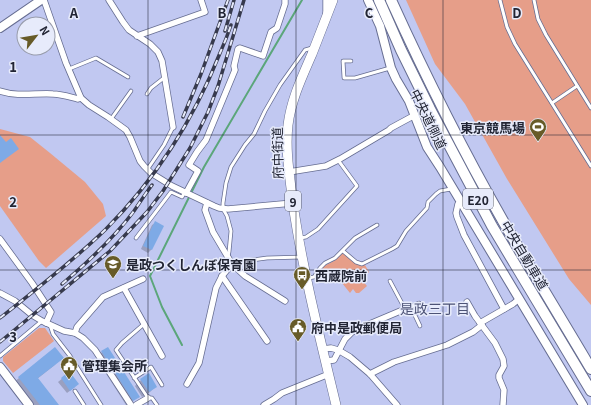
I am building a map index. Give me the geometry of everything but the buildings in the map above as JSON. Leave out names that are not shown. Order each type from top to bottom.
[{"type":"highway","name":"中央自動車道","points":[[379,0],[401,50],[430,109],[492,226],[591,391]]},
{"type":"highway","name":"中央自動車道","points":[[391,0],[436,97],[470,161],[503,221],[591,369]]},
{"type":"main road","name":"府中街道","points":[[333,0],[297,89],[288,125],[287,144],[289,172],[298,238],[336,405]]},
{"type":"street","points":[[0,28],[42,0],[81,98],[126,130],[140,161],[147,170],[165,182],[219,208],[293,203]]},
{"type":"street","points":[[108,0],[129,30],[150,44],[158,52],[162,61],[173,127]]},
{"type":"street","points":[[137,36],[205,12],[201,0]]},
{"type":"street","points":[[188,194],[198,171],[189,166],[206,140],[235,70],[234,66],[238,49],[240,48],[263,56],[271,32],[277,28],[285,0]]},
{"type":"street","points":[[326,0],[326,18]]},
{"type":"street","name":"中央道側道","points":[[368,0],[380,26],[391,68],[409,101],[427,147],[583,405]]},
{"type":"street","points":[[0,91],[9,94],[53,94],[78,99],[81,98]]},
{"type":"street","points":[[289,172],[326,166],[415,115]]},
{"type":"street","points":[[461,202],[458,204],[456,213],[464,235],[504,309]]},
{"type":"street","points":[[207,203],[205,210],[210,225],[217,240],[232,264],[246,276],[285,301]]},
{"type":"street","points":[[0,239],[51,312],[46,323]]},
{"type":"street","points":[[187,384],[199,363],[216,288],[222,276],[232,264]]},
{"type":"street","points":[[222,276],[267,341]]},
{"type":"street","points":[[75,334],[77,327],[103,297],[143,279]]},
{"type":"street","points":[[124,288],[162,356]]},
{"type":"street","points":[[0,293],[15,301],[32,315],[46,323],[83,338],[95,350],[131,405]]},
{"type":"street","points":[[370,374],[394,362],[447,345],[473,332],[481,324],[520,299]]},
{"type":"street","points":[[467,302],[475,316],[495,343],[503,359],[504,366],[499,376],[504,390],[503,405]]},
{"type":"street","points":[[326,361],[334,360],[338,350],[352,332],[408,308]]},
{"type":"street","points":[[323,349],[331,348],[338,350],[350,357],[370,374],[397,405]]},
{"type":"street","points":[[0,367],[29,405]]},
{"type":"street","points":[[264,405],[282,393],[329,374]]},
{"type":"street","points":[[136,405],[148,398]]},
{"type":"lane","points":[[500,0],[507,27],[515,44],[591,166]]},
{"type":"lane","points":[[534,0],[538,19],[546,35],[591,108]]},
{"type":"lane","points":[[228,257],[231,231],[223,208],[223,203],[226,182],[232,167],[244,145],[254,134],[280,85],[305,50],[314,48]]},
{"type":"lane","points":[[69,69],[96,58],[128,77]]},
{"type":"lane","points":[[351,61],[343,61],[344,78],[355,78],[391,68]]},
{"type":"lane","points":[[118,78],[121,73]]},
{"type":"lane","points":[[147,94],[151,88],[165,77]]},
{"type":"lane","points":[[552,103],[577,86]]},
{"type":"lane","points":[[111,119],[131,91]]},
{"type":"lane","points":[[147,170],[164,145],[173,127]]},
{"type":"lane","points":[[298,238],[306,237],[318,229],[357,186],[338,160]]},
{"type":"lane","points":[[343,251],[356,262],[362,264],[392,249],[397,246],[406,231],[436,194],[440,191],[453,188]]},
{"type":"lane","points":[[136,238],[171,192],[182,197],[188,194]]},
{"type":"lane","points":[[307,279],[314,277],[325,263],[335,258],[355,238],[377,225]]},
{"type":"lane","points":[[232,264],[236,262],[259,259],[302,257]]},
{"type":"lane","points":[[390,281],[420,326]]},
{"type":"lane","points":[[408,308],[418,303]]},
{"type":"lane","points":[[0,356],[46,323],[70,356],[101,405]]},
{"type":"lane","points":[[144,324],[126,339],[116,350],[148,398],[152,398],[156,405]]},
{"type":"lane","points":[[134,378],[151,367],[162,386]]},
{"type":"lane","points":[[76,391],[84,405]]},
{"type":"shaded area","name":"東京競馬場","points":[[406,0],[591,0],[591,305],[569,279],[507,179],[465,104],[435,64]]},
{"type":"shaded area","points":[[0,129],[30,137],[85,182],[103,204],[106,216],[46,268],[39,261],[0,206]]},
{"type":"shaded area","points":[[343,253],[358,265],[365,265],[369,272],[362,280],[367,286],[359,293],[356,293],[353,289],[350,293],[338,278],[330,283],[322,272],[321,273],[319,271],[322,267]]},
{"type":"shaded area","points":[[39,328],[45,328],[54,341],[13,373],[3,361],[3,357]]},
{"type":"waterway","points":[[182,345],[162,307],[150,276],[204,167],[302,0]]},
{"type":"railway","points":[[183,117],[201,74],[228,0]]},
{"type":"railway","points":[[225,31],[234,0]]},
{"type":"railway","points":[[0,342],[110,251],[147,212],[163,191],[190,148],[208,112],[218,86],[244,0]]},
{"type":"railway","points":[[0,318],[80,253],[105,230],[140,191],[172,148],[185,125],[210,78],[231,25]]},
{"type":"railway","points":[[62,284],[118,231],[152,185]]},
{"type":"place","name":"東京競馬場","points":[[538,142]]},
{"type":"place","name":"是政つくしんぼ保育園","points":[[113,279]]},
{"type":"place","name":"西蔵院前","points":[[302,290]]},
{"type":"place","name":"府中是政郵便局","points":[[298,342]]},
{"type":"place","name":"管理集会所","points":[[69,380]]},
{"type":"district","name":"是政三丁目","points":[[435,308]]}]
